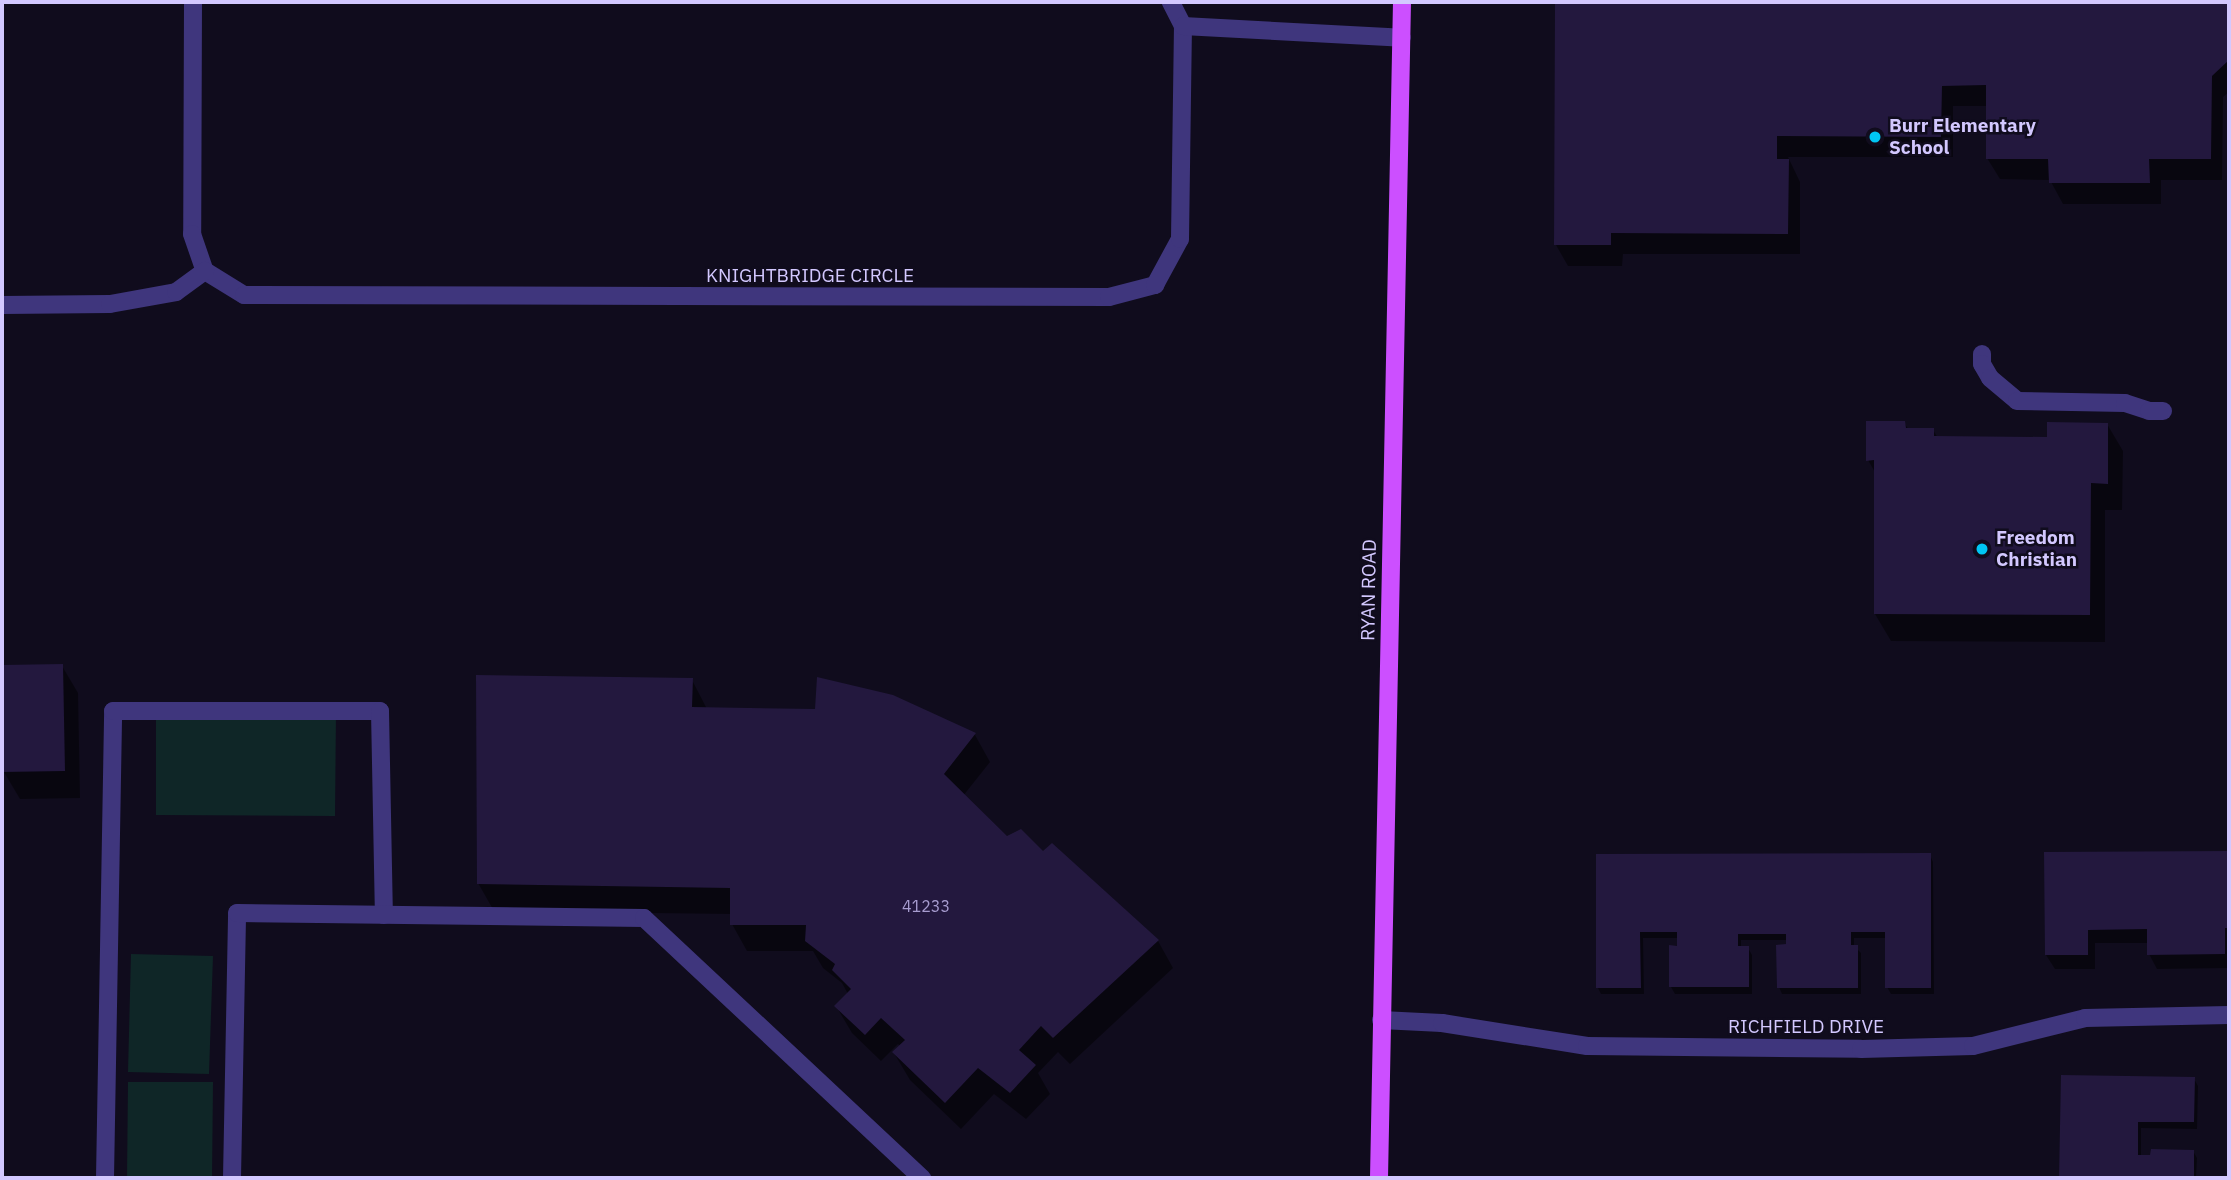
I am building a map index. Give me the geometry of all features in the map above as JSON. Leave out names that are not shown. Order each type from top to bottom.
[{"type":"main road","name":"RYAN ROAD","points":[[1378,1178],[1402,2]]},
{"type":"street","points":[[2,304],[110,304],[176,292],[205,271],[192,234],[193,2]]},
{"type":"street","name":"KNIGHTBRIDGE CIRCLE","points":[[205,271],[244,295],[1109,298],[1155,285],[1180,239],[1183,26],[1171,2]]},
{"type":"street","points":[[1183,26],[1402,37]]},
{"type":"street","points":[[1982,354],[1982,364],[1990,378],[2017,401],[2125,403],[2150,411],[2163,411]]},
{"type":"street","points":[[105,1178],[113,711],[380,711],[384,915]]},
{"type":"street","points":[[232,1178],[237,914],[644,918],[922,1178]]},
{"type":"street","name":"RICHFIELD DRIVE","points":[[1381,1020],[1442,1023],[1587,1046],[1861,1049],[1973,1046],[2085,1018],[2229,1015]]},
{"type":"green space","points":[[156,710],[336,711],[335,816],[156,815]]},
{"type":"green space","points":[[131,954],[213,956],[209,1074],[128,1072]]},
{"type":"green space","points":[[128,1082],[213,1082],[212,1178],[127,1178]]},
{"type":"building","name":"Burr Elementary School","points":[[1555,2],[2229,2],[2229,60],[2212,76],[2211,159],[2149,159],[2150,183],[2049,183],[2048,159],[1986,159],[1986,85],[1942,86],[1941,137],[1777,136],[1777,159],[1789,159],[1788,234],[1611,233],[1611,245],[1554,245]]},
{"type":"building","name":"Freedom Christian","points":[[1866,421],[1905,421],[1906,428],[1934,428],[1934,436],[2047,437],[2047,422],[2108,423],[2108,484],[2091,483],[2090,615],[1874,614],[1874,460],[1866,461]]},
{"type":"building","points":[[63,664],[65,771],[2,772],[2,665]]},
{"type":"building","points":[[476,675],[693,678],[692,707],[815,709],[817,677],[893,695],[976,733],[944,774],[1007,836],[1021,829],[1043,851],[1052,843],[1159,940],[1053,1038],[1041,1026],[1019,1050],[1036,1065],[1010,1093],[978,1068],[945,1103],[892,1052],[905,1040],[881,1018],[865,1035],[834,1006],[851,989],[832,970],[835,964],[805,941],[806,925],[730,925],[730,888],[477,884]]},
{"type":"building","points":[[2229,851],[2229,928],[2225,928],[2225,954],[2147,955],[2147,929],[2088,930],[2088,955],[2045,955],[2044,852]]},
{"type":"building","points":[[1931,853],[1931,988],[1885,988],[1885,932],[1851,932],[1851,945],[1858,945],[1858,988],[1777,988],[1776,945],[1786,944],[1786,934],[1738,934],[1738,946],[1749,946],[1749,987],[1669,987],[1669,945],[1677,946],[1677,932],[1640,932],[1641,988],[1596,988],[1596,854]]},
{"type":"building","points":[[2061,1075],[2195,1077],[2194,1122],[2138,1122],[2138,1155],[2150,1155],[2151,1149],[2194,1150],[2194,1178],[2059,1178]]},
{"type":"place","name":"Burr Elementary School","points":[[1875,137]]},
{"type":"place","name":"Freedom Christian","points":[[1982,549]]}]
